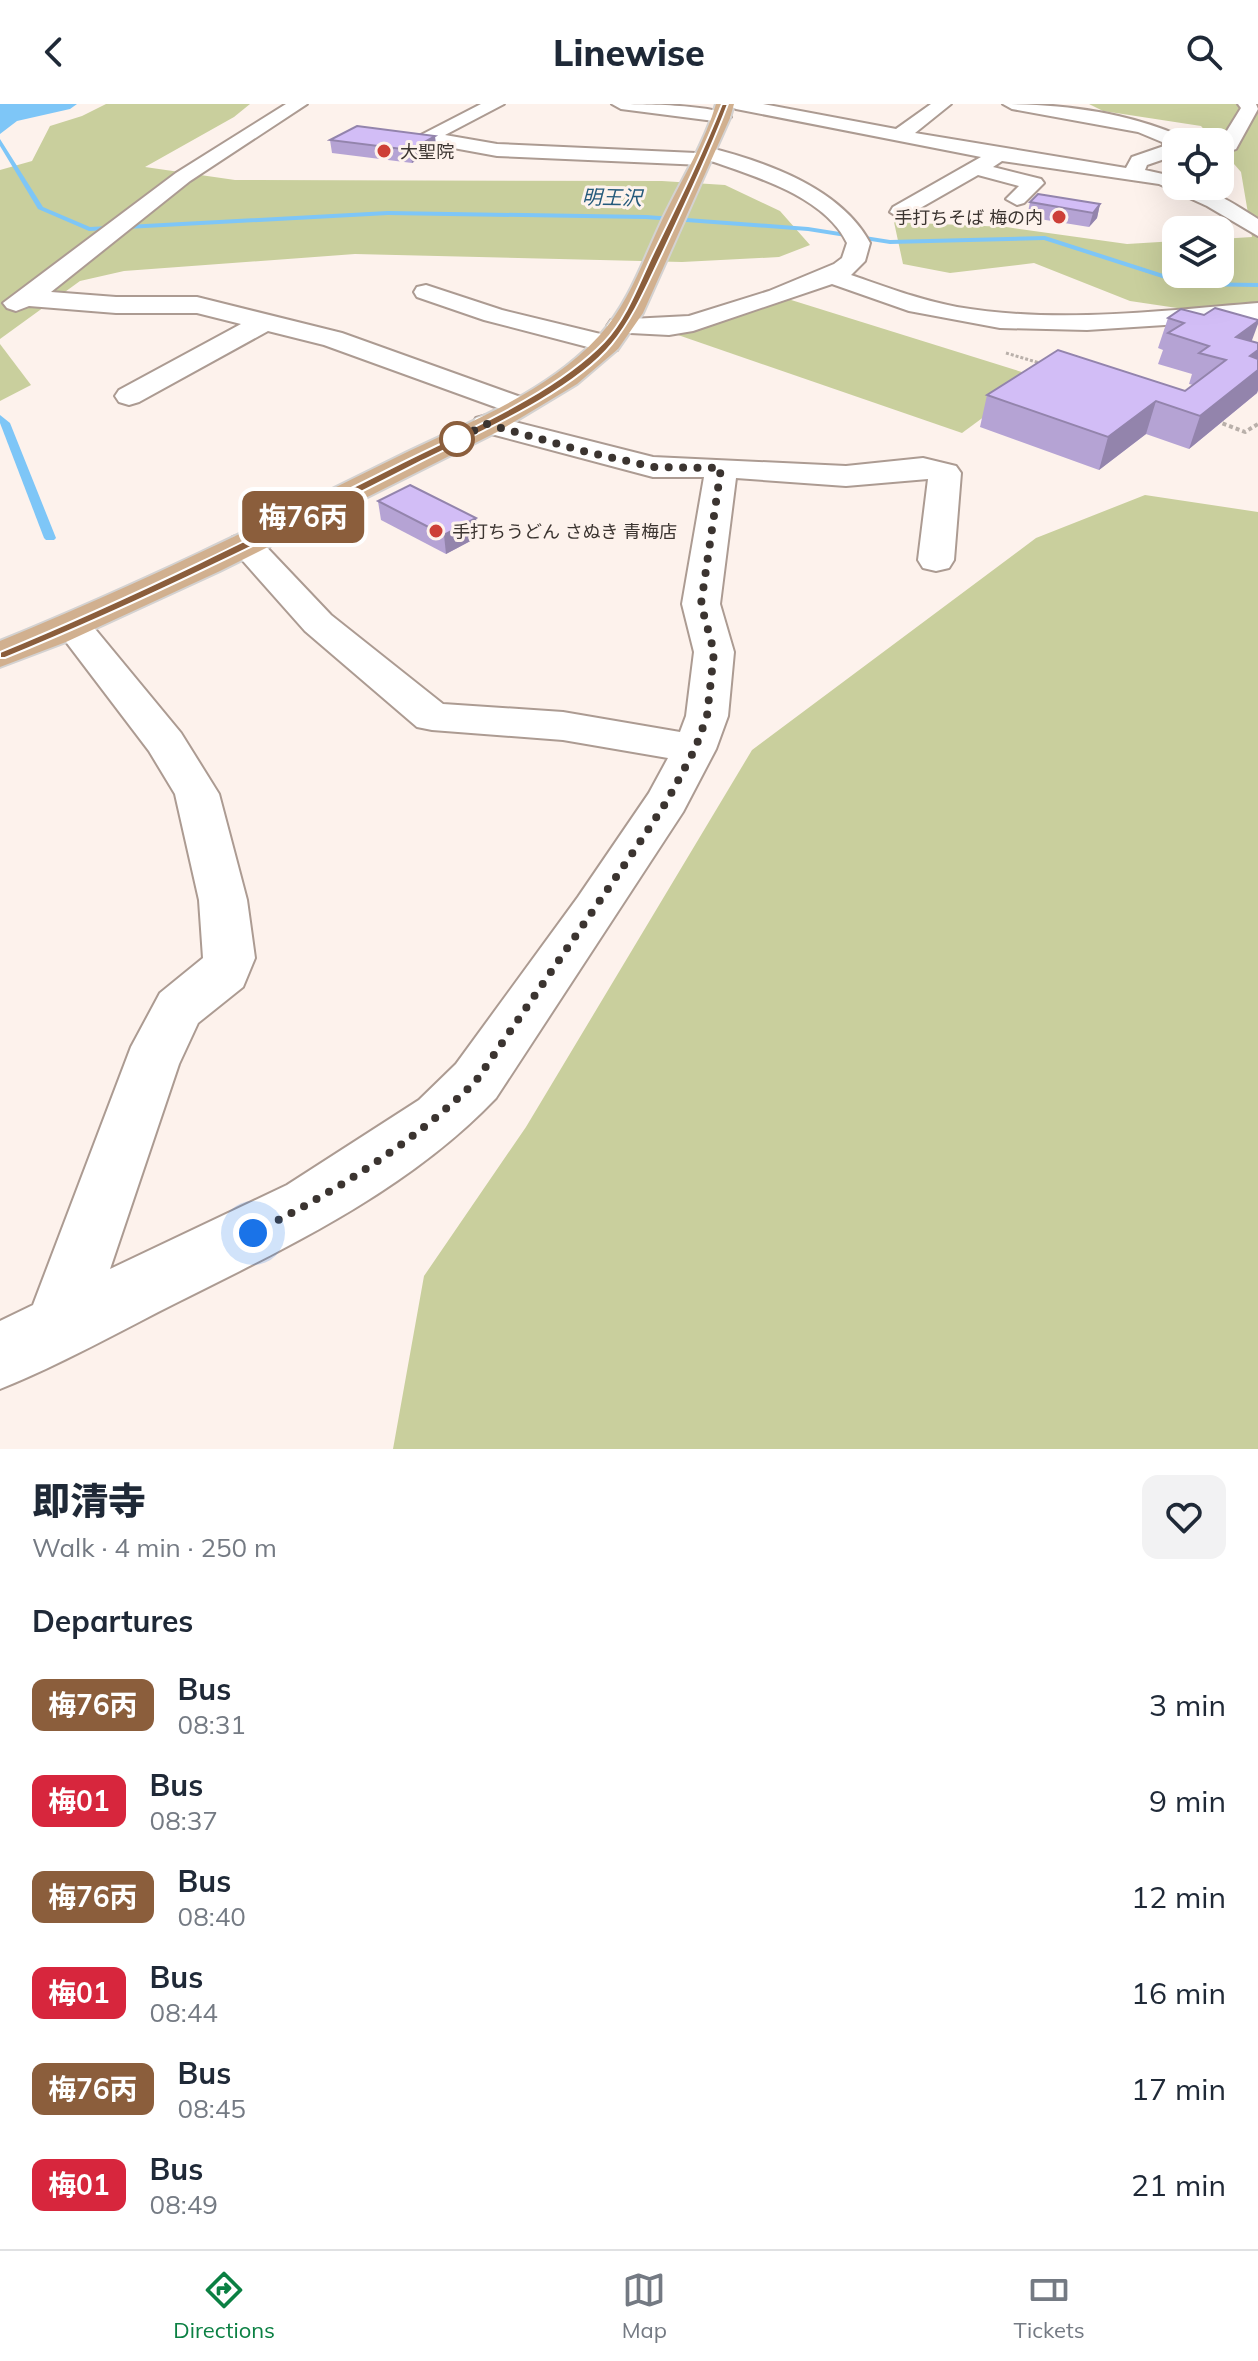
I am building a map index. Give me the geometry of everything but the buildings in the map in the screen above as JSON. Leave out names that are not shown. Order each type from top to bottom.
[{"type":"main road","points":[[0,655],[73,626],[245,544],[503,415],[564,379],[614,335],[650,269],[727,108]]},
{"type":"street","points":[[0,310],[26,298],[183,177],[298,104]]},
{"type":"street","points":[[426,292],[493,315],[614,335],[693,323],[831,276],[852,262],[860,246],[856,230],[839,212],[743,165],[705,156],[497,150],[426,137],[495,104]]},
{"type":"street","points":[[621,104],[727,108],[900,135],[999,155],[1162,179]]},
{"type":"street","points":[[900,135],[942,104]]},
{"type":"street","points":[[1012,104],[1143,127],[1171,139],[1174,149],[1139,161],[1133,175]]},
{"type":"street","points":[[1234,136],[1250,108],[1247,104]]},
{"type":"street","points":[[441,110],[467,117]]},
{"type":"street","points":[[901,212],[999,155]]},
{"type":"street","points":[[975,169],[1034,183],[1017,199]]},
{"type":"street","points":[[1213,200],[1258,229]]},
{"type":"street","points":[[831,276],[919,306],[984,317],[1118,320],[1258,311]]},
{"type":"street","points":[[26,298],[116,305],[197,305],[333,339],[583,451],[653,467],[846,476],[923,468],[945,473],[936,560]]},
{"type":"street","points":[[129,396],[264,322]]},
{"type":"street","points":[[28,1343],[309,1205],[439,1118],[476,1081],[667,801],[695,749],[707,716],[714,652],[701,604],[721,468]]},
{"type":"street","points":[[245,544],[318,623],[432,717],[563,726],[695,749]]},
{"type":"street","points":[[28,1343],[169,1025],[179,1008],[225,972],[229,958],[223,900],[197,794],[166,743],[73,626]]},
{"type":"path","points":[[994,350],[1051,366]]},
{"type":"path","points":[[1205,417],[1245,432],[1258,424]]},
{"type":"green space","points":[[106,104],[250,104],[234,117],[145,167],[235,180],[662,181],[725,185],[780,211],[810,245],[779,257],[682,262],[355,254],[124,271],[80,281],[0,339],[0,170],[32,161],[50,126]]},
{"type":"green space","points":[[1089,104],[1258,104],[1258,320],[1130,301],[1034,263],[950,273],[903,264],[894,222],[1006,227],[1127,244],[1162,242],[1162,288],[1234,288],[1234,238],[1252,237],[1241,172],[1234,164],[1234,128],[1203,128],[1103,111]]},
{"type":"green space","points":[[788,299],[1038,377],[962,433],[678,335]]},
{"type":"green space","points":[[0,344],[31,385],[0,401]]},
{"type":"green space","points":[[1145,495],[1258,512],[1258,1449],[393,1449],[424,1276],[526,1127],[752,750],[1036,538]]},
{"type":"water","points":[[0,104],[77,104],[70,109],[17,121],[0,134]]},
{"type":"waterway","name":"明王沢","points":[[0,141],[40,208],[89,229],[388,213],[646,217],[808,229],[890,242],[1045,238],[1187,284],[1258,285]]},
{"type":"waterway","points":[[0,418],[5,423],[50,538]]},
{"type":"bus line","name":"梅76丙","points":[[0,655],[73,626],[301,518],[487,424],[564,379],[607,344],[628,315],[706,153],[725,104]]},
{"type":"place","name":"大聖院","points":[[384,151]]},
{"type":"place","name":"手打ちそば 梅の内","points":[[1059,217]]},
{"type":"place","name":"手打ちうどん さぬき 青梅店","points":[[436,531]]},
{"type":"route","points":[[253,1233],[309,1205],[377,1162],[439,1118],[476,1081],[667,801],[695,749],[707,716],[714,652],[701,604],[721,468],[653,467],[487,424],[457,439]]}]
